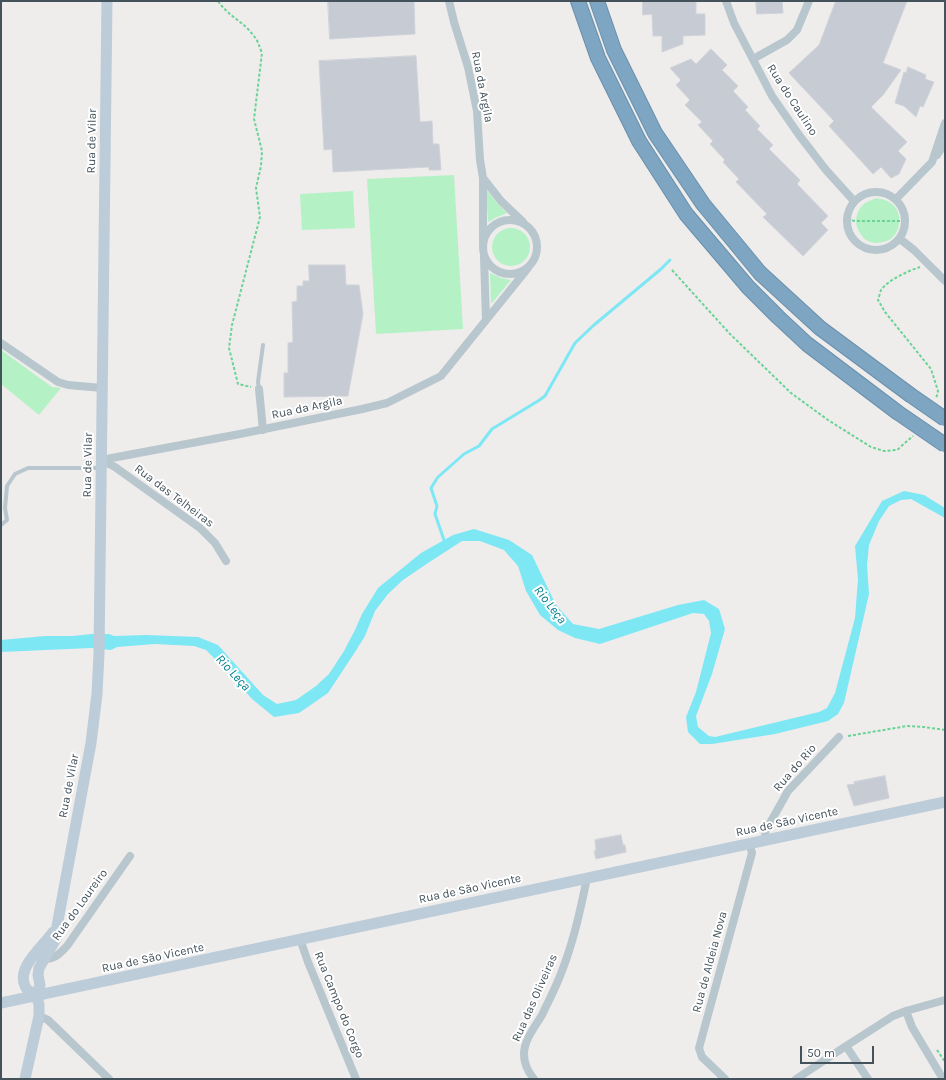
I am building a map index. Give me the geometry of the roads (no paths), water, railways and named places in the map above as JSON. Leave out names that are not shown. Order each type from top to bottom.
[{"type":"highway","points":[[578,1],[598,58],[640,141],[686,214],[748,287],[807,344],[897,412],[945,445]]},
{"type":"highway","points":[[596,1],[614,50],[655,133],[703,204],[760,273],[820,328],[945,419]]},
{"type":"street","name":"Rua de Vilar","points":[[57,926],[28,962],[24,972],[23,978],[25,987],[36,996],[40,985],[38,975],[39,968],[56,939],[57,926],[91,743],[97,694],[99,653],[108,1]]},
{"type":"street","name":"Rua da Argila","points":[[449,1],[468,66],[477,110],[480,160],[483,178],[483,248],[486,319]]},
{"type":"street","name":"Rua do Caulino","points":[[726,1],[734,23],[772,96],[798,135],[826,170],[854,201]]},
{"type":"street","points":[[753,59],[787,40],[797,30],[809,1]]},
{"type":"street","points":[[932,162],[945,123]]},
{"type":"street","points":[[896,199],[932,162],[945,143]]},
{"type":"street","name":"Rua da Argila","points":[[101,464],[387,403],[441,376],[534,261],[537,253],[535,236],[530,229],[501,201],[483,178]]},
{"type":"street","points":[[870,192],[888,194],[896,199],[905,212],[906,220],[903,234],[894,246],[886,250],[868,250],[854,241],[847,227],[847,220],[849,210],[854,201],[870,192]]},
{"type":"street","points":[[528,268],[514,274],[498,272],[486,260],[483,248],[486,236],[491,228],[498,223],[506,220],[515,220],[523,223],[530,229]]},
{"type":"street","points":[[900,239],[914,250],[945,281]]},
{"type":"street","points":[[1,343],[58,382],[68,385],[102,388]]},
{"type":"street","points":[[259,388],[262,430]]},
{"type":"street","name":"Rua das Telheiras","points":[[101,464],[115,467],[200,528],[215,543],[226,561]]},
{"type":"street","name":"Rua do Rio","points":[[766,839],[765,832],[788,791],[839,737]]},
{"type":"street","name":"Rua de São Vicente","points":[[1,1003],[945,802]]},
{"type":"street","name":"Rua de Aldeia Nova","points":[[725,1079],[702,1057],[699,1048],[752,853],[749,843]]},
{"type":"street","name":"Rua do Loureiro","points":[[44,959],[51,959],[67,946],[130,856]]},
{"type":"street","name":"Rua das Oliveiras","points":[[534,1079],[527,1070],[524,1054],[527,1041],[542,1015],[560,977],[578,922],[587,878]]},
{"type":"street","name":"Rua Campo do Corgo","points":[[300,939],[356,1079]]},
{"type":"street","points":[[25,1079],[39,1016],[39,1004],[36,996]]},
{"type":"street","points":[[796,1079],[893,1016],[945,1000]]},
{"type":"street","points":[[906,1011],[912,1027],[943,1079]]},
{"type":"street","points":[[39,1016],[48,1020],[109,1079]]},
{"type":"street","points":[[846,1046],[868,1079]]},
{"type":"lane","points":[[259,388],[258,382],[263,345]]},
{"type":"lane","points":[[1,525],[7,520],[5,508],[7,486],[15,474],[28,468],[101,464]]},
{"type":"water","name":"Rio Leça","points":[[904,491],[924,495],[945,508],[945,518],[911,499],[901,500],[889,506],[879,521],[869,545],[867,565],[869,594],[844,703],[838,714],[828,721],[775,734],[712,744],[700,744],[688,732],[686,717],[696,692],[711,633],[709,621],[704,614],[693,613],[600,644],[575,638],[558,630],[540,615],[526,591],[518,566],[504,550],[480,541],[462,541],[403,580],[388,594],[375,611],[365,636],[328,693],[299,713],[274,717],[252,699],[206,650],[194,646],[155,644],[117,647],[111,650],[91,648],[1,652],[1,640],[45,636],[109,634],[114,636],[146,635],[198,637],[218,645],[263,695],[277,704],[296,700],[316,686],[329,674],[344,651],[362,614],[378,588],[421,553],[453,535],[474,529],[509,540],[532,555],[556,605],[573,624],[599,629],[678,605],[704,600],[719,609],[725,629],[712,674],[696,716],[698,727],[709,736],[715,737],[819,712],[827,708],[835,693],[855,618],[858,579],[855,546],[882,501]]},
{"type":"waterway","points":[[445,543],[435,514],[437,506],[431,488],[438,477],[464,454],[479,446],[492,429],[545,396],[575,343],[670,260]]}]
